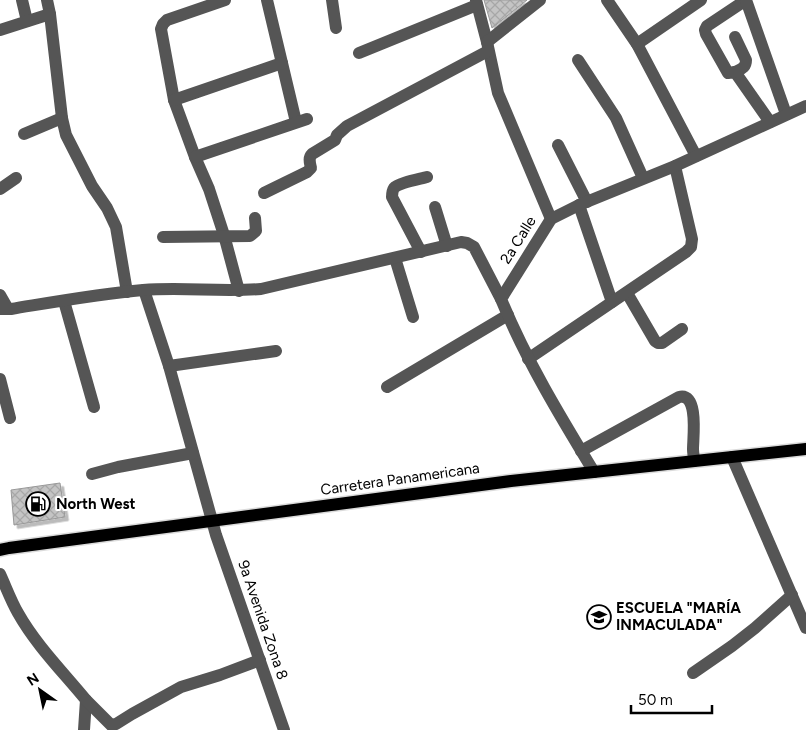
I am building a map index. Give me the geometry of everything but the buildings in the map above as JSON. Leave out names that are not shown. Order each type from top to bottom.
[{"type":"main road","name":"Carretera Panamericana","points":[[0,550],[511,481],[806,449]]},
{"type":"street","points":[[22,0],[27,21]]},
{"type":"street","points":[[47,0],[66,136],[116,227],[127,292]]},
{"type":"street","points":[[225,0],[167,20],[161,29],[174,100],[209,189],[239,290]]},
{"type":"street","points":[[195,157],[302,120],[282,63],[267,0]]},
{"type":"street","points":[[332,0],[336,28]]},
{"type":"street","points":[[264,192],[308,172],[311,168],[309,160],[312,154],[335,140],[337,134],[347,126],[488,46],[540,0]]},
{"type":"street","points":[[607,0],[637,44],[696,156]]},
{"type":"street","points":[[637,44],[701,0]]},
{"type":"street","points":[[734,37],[746,60],[746,64],[735,72],[728,74],[705,30],[707,26],[746,0],[786,114]]},
{"type":"street","points":[[359,52],[477,2],[498,93],[551,219]]},
{"type":"street","points":[[0,30],[50,14]]},
{"type":"street","points":[[578,60],[616,118],[643,178]]},
{"type":"street","points":[[174,100],[282,63]]},
{"type":"street","points":[[735,72],[770,122]]},
{"type":"street","name":"2a Calle","points":[[502,299],[551,219],[583,203],[675,166],[806,106]]},
{"type":"street","points":[[24,134],[62,118]]},
{"type":"street","points":[[558,145],[583,203],[612,302]]},
{"type":"street","points":[[528,359],[627,293],[691,247],[692,239],[675,166]]},
{"type":"street","points":[[421,252],[392,197],[392,193],[397,185],[427,177]]},
{"type":"street","points":[[0,189],[16,178]]},
{"type":"street","points":[[435,208],[447,246]]},
{"type":"street","points":[[162,237],[250,236],[256,231],[255,218]]},
{"type":"street","points":[[0,295],[4,309],[144,290],[260,290],[461,242],[467,243],[474,247],[502,299],[528,359],[561,419],[594,472]]},
{"type":"street","points":[[395,258],[413,316]]},
{"type":"street","name":"9a Avenida Zona 8","points":[[144,290],[169,366],[216,535],[284,730]]},
{"type":"street","points":[[627,293],[658,344],[682,329]]},
{"type":"street","points":[[64,301],[94,407]]},
{"type":"street","points":[[388,387],[508,315]]},
{"type":"street","points":[[169,366],[276,351]]},
{"type":"street","points":[[0,379],[10,418]]},
{"type":"street","points":[[581,451],[682,396],[690,401],[694,420],[694,461]]},
{"type":"street","points":[[92,474],[118,467],[193,453]]},
{"type":"street","points":[[732,457],[806,628]]},
{"type":"street","points":[[0,574],[17,612],[40,645],[86,700],[111,725],[116,724],[181,687],[260,660]]},
{"type":"street","points":[[693,673],[755,628],[792,595]]},
{"type":"street","points":[[84,730],[86,700]]},
{"type":"place","name":"North West","points":[[38,504]]},
{"type":"place","name":"ESCUELA \"MARÍA INMACULADA\"","points":[[599,617]]}]
